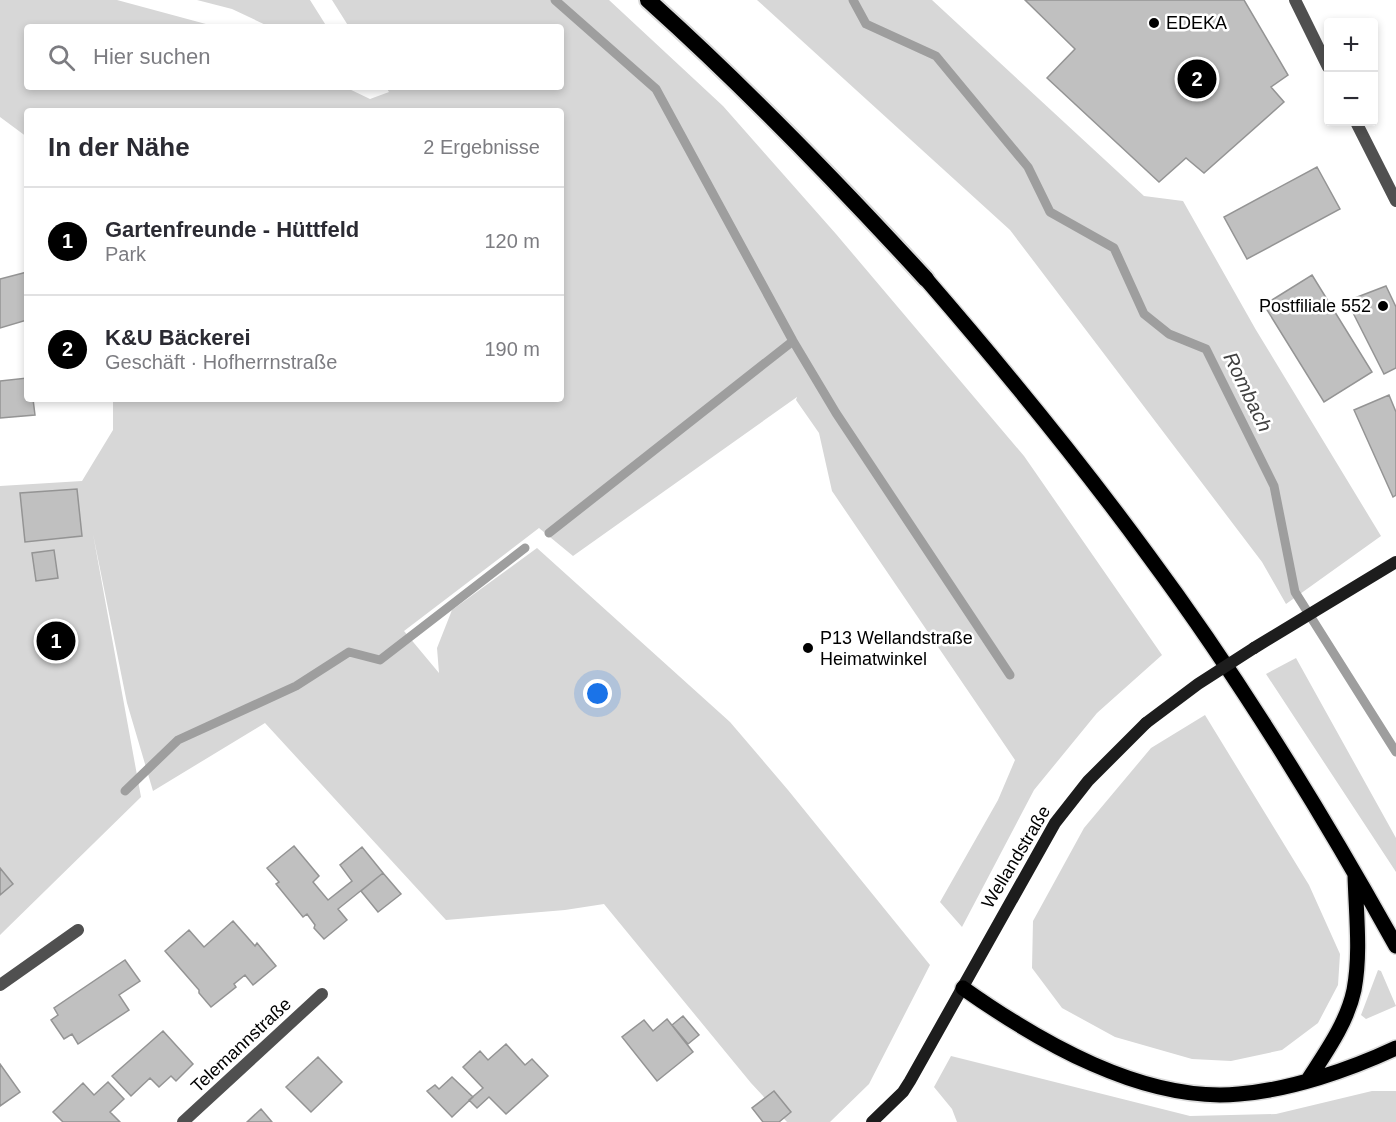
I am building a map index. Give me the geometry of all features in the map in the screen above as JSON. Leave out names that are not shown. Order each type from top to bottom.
[{"type":"highway","points":[[648,0],[764,109],[846,192],[926,279]]},
{"type":"main road","points":[[926,279],[1078,461],[1218,653],[1355,872],[1396,946]]},
{"type":"main road","name":"Wellandstraße","points":[[872,1122],[906,1086],[1055,823],[1088,781],[1146,723],[1198,684],[1396,562]]},
{"type":"main road","points":[[1308,1080],[1340,1028],[1353,990],[1357,937],[1355,872]]},
{"type":"main road","points":[[963,988],[1076,1058],[1118,1075],[1166,1088],[1204,1094],[1237,1095],[1273,1090],[1308,1080],[1396,1048]]},
{"type":"street","points":[[1295,0],[1324,57]]},
{"type":"street","points":[[1358,126],[1396,201]]},
{"type":"street","points":[[0,985],[78,930]]},
{"type":"street","name":"Telemannstraße","points":[[183,1122],[322,994]]},
{"type":"shaded area","points":[[0,0],[117,0],[206,24],[24,24],[24,90],[351,90],[370,99],[389,92],[388,90],[564,90],[564,24],[347,24],[332,0],[609,0],[723,106],[836,234],[1024,456],[1162,655],[1097,713],[1034,790],[962,927],[940,902],[998,800],[1015,760],[832,491],[819,433],[796,400],[797,397],[573,556],[539,528],[404,631],[439,673],[437,648],[452,610],[537,548],[730,722],[930,965],[869,1084],[830,1122],[787,1122],[751,1083],[604,904],[565,910],[446,920],[265,723],[153,791],[127,703],[93,534],[141,797],[0,935],[0,486],[82,481],[113,430],[113,402],[564,402],[564,108],[24,108],[24,135],[0,117]]},
{"type":"shaded area","points":[[197,0],[310,0],[325,24],[264,24],[232,9]]},
{"type":"shaded area","points":[[757,0],[932,0],[1144,196],[1183,201],[1256,330],[1381,536],[1286,604],[1262,562],[1010,230]]},
{"type":"shaded area","points":[[1296,658],[1396,838],[1396,872],[1266,674]]},
{"type":"shaded area","points":[[1205,715],[1309,885],[1340,954],[1338,985],[1318,1023],[1282,1050],[1231,1061],[1192,1059],[1115,1037],[1062,1008],[1032,968],[1033,921],[1084,828],[1151,748]]},
{"type":"shaded area","points":[[1378,970],[1381,971],[1396,1006],[1366,1019],[1361,1015]]},
{"type":"shaded area","points":[[951,1056],[1190,1116],[1276,1114],[1372,1091],[1396,1091],[1396,1122],[957,1122],[952,1109],[934,1087]]},
{"type":"building","points":[[1025,0],[1244,0],[1288,75],[1271,87],[1284,102],[1204,173],[1186,158],[1159,182],[1047,78],[1075,49]]},
{"type":"building","points":[[1317,167],[1340,209],[1247,259],[1224,217]]},
{"type":"building","points":[[24,273],[24,321],[0,328],[0,279]]},
{"type":"building","points":[[1312,275],[1372,372],[1324,402],[1264,305]]},
{"type":"building","points":[[1386,286],[1396,307],[1396,368],[1384,374],[1347,301]]},
{"type":"building","points":[[24,378],[24,402],[33,402],[35,415],[0,418],[0,381]]},
{"type":"building","points":[[1389,395],[1396,412],[1396,495],[1393,497],[1354,410]]},
{"type":"building","points":[[77,489],[82,536],[25,542],[20,493]]},
{"type":"building","points":[[54,550],[58,578],[36,581],[32,553]]},
{"type":"building","points":[[294,846],[319,876],[313,882],[328,900],[352,881],[340,865],[362,847],[383,873],[338,909],[347,920],[324,939],[314,928],[315,925],[307,914],[303,917],[276,884],[279,882],[267,868]]},
{"type":"building","points":[[0,868],[13,884],[0,895]]},
{"type":"building","points":[[383,873],[401,894],[378,912],[361,891]]},
{"type":"building","points":[[233,921],[255,946],[257,943],[276,966],[253,985],[245,975],[234,984],[236,987],[211,1007],[165,951],[189,930],[204,947]]},
{"type":"building","points":[[125,960],[140,981],[119,995],[129,1010],[78,1044],[72,1034],[64,1039],[51,1020],[58,1015],[54,1008]]},
{"type":"building","points":[[683,1016],[699,1035],[688,1044],[672,1025]]},
{"type":"building","points":[[667,1019],[693,1052],[657,1081],[622,1037],[644,1020],[653,1031]]},
{"type":"building","points":[[163,1031],[193,1064],[176,1081],[171,1076],[159,1087],[150,1078],[131,1096],[112,1076]]},
{"type":"building","points":[[506,1044],[525,1065],[532,1059],[548,1076],[506,1114],[489,1097],[477,1108],[469,1100],[483,1088],[463,1067],[480,1051],[488,1060]]},
{"type":"building","points":[[318,1057],[342,1082],[311,1112],[286,1087]]},
{"type":"building","points":[[0,1064],[20,1092],[0,1106]]},
{"type":"building","points":[[452,1077],[473,1097],[452,1117],[427,1091],[435,1085],[439,1089]]},
{"type":"building","points":[[108,1082],[124,1099],[110,1112],[120,1122],[63,1122],[53,1112],[83,1083],[94,1095]]},
{"type":"building","points":[[774,1091],[791,1112],[779,1122],[763,1122],[752,1108]]},
{"type":"building","points":[[261,1109],[272,1122],[247,1122]]},
{"type":"waterway","points":[[555,0],[656,89],[793,341],[836,413],[1010,675]]},
{"type":"waterway","name":"Rombach","points":[[853,0],[866,24],[936,56],[1028,167],[1050,212],[1114,248],[1144,314],[1169,334],[1206,349],[1274,486],[1295,592],[1396,752]]},
{"type":"waterway","points":[[549,533],[793,341]]},
{"type":"waterway","points":[[125,791],[178,740],[296,686],[349,652],[380,660],[525,548]]},
{"type":"place","name":"EDEKA","points":[[1154,23]]},
{"type":"place","name":"K&U Bäckerei","points":[[1197,79]]},
{"type":"place","name":"Postfiliale 552","points":[[1383,306]]},
{"type":"place","name":"Gartenfreunde - Hüttfeld","points":[[56,641]]},
{"type":"place","name":"P13 Wellandstraße Heimatwinkel","points":[[808,648]]}]
